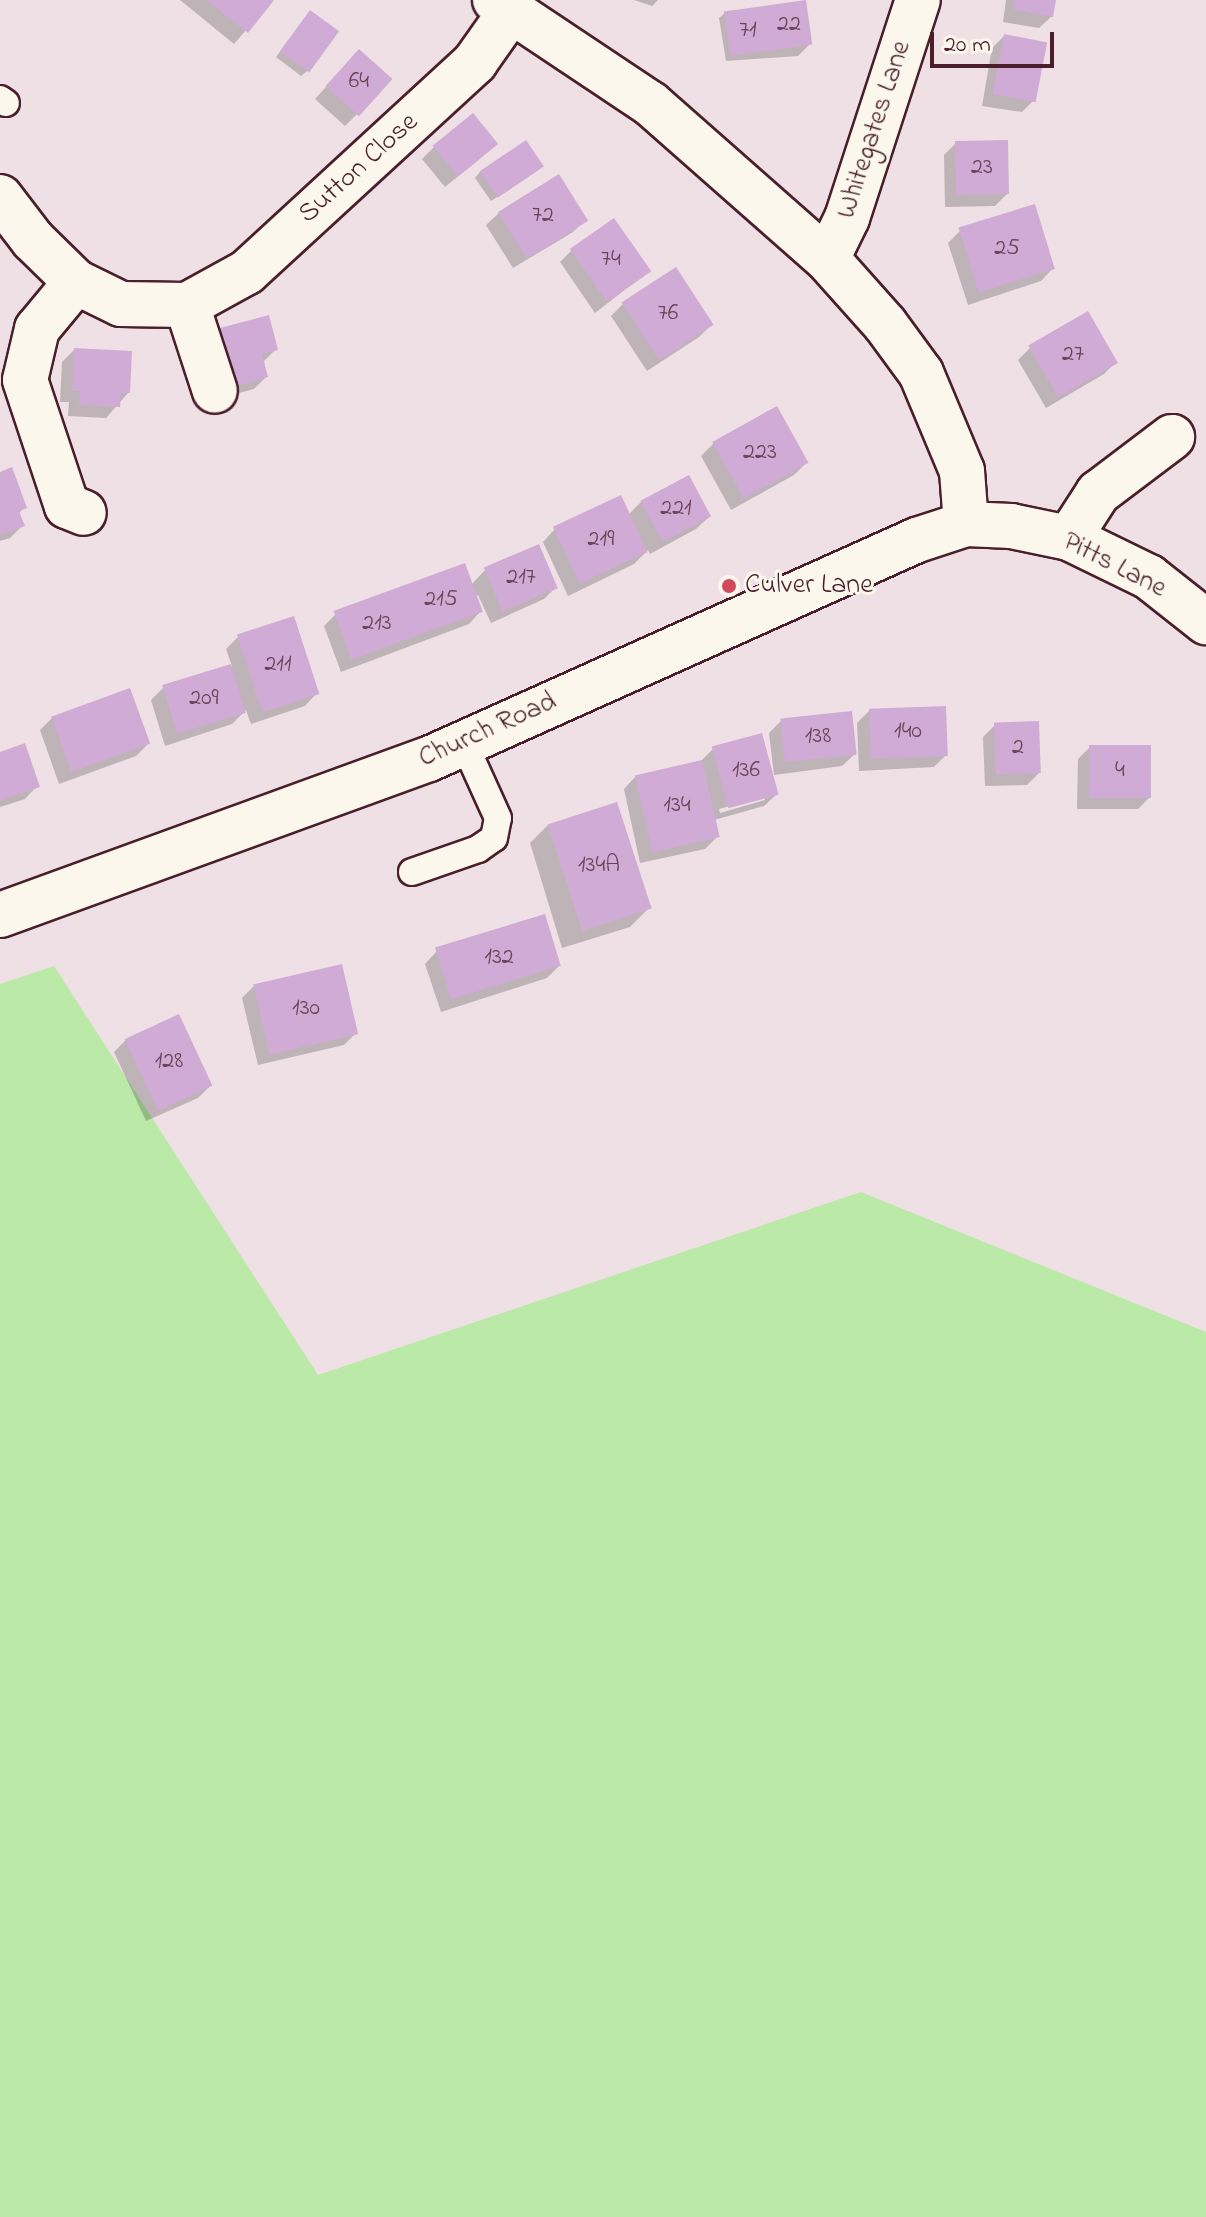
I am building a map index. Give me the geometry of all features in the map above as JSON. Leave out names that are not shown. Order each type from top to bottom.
[{"type":"street","name":"Whitegates Lane","points":[[827,259],[847,218],[918,0]]},
{"type":"street","points":[[503,6],[651,104],[827,259],[885,324],[921,373],[962,471],[966,524]]},
{"type":"street","name":"Sutton Close","points":[[0,197],[33,240],[76,282],[121,304],[187,305],[247,272],[475,62],[503,6]]},
{"type":"street","points":[[76,282],[37,329],[25,380],[67,506],[84,513]]},
{"type":"street","points":[[187,305],[215,391]]},
{"type":"street","points":[[1069,538],[1098,493],[1172,437]]},
{"type":"street","name":"Pitts Lane","points":[[966,524],[1011,526],[1069,538],[1149,577],[1206,622]]},
{"type":"street","name":"Church Road","points":[[0,915],[464,743],[917,540],[966,524]]},
{"type":"lane","points":[[412,872],[478,849],[494,838],[498,818],[464,743]]},
{"type":"green space","points":[[54,966],[318,1375],[861,1192],[1206,1332],[1206,2217],[0,2217],[0,984]]},
{"type":"building","points":[[206,0],[274,0],[248,33]]},
{"type":"building","points":[[806,0],[812,45],[730,56],[724,12]]},
{"type":"building","points":[[1015,0],[1056,0],[1053,17],[1014,10]]},
{"type":"building","points":[[310,10],[339,31],[309,72],[280,51]]},
{"type":"building","points":[[1004,34],[1047,42],[1036,102],[992,94]]},
{"type":"building","points":[[359,49],[392,79],[359,116],[326,86]]},
{"type":"building","points":[[473,113],[498,144],[458,177],[433,146]]},
{"type":"building","points":[[526,140],[544,167],[497,198],[480,171]]},
{"type":"building","points":[[1008,140],[1009,194],[956,195],[955,141]]},
{"type":"building","points":[[559,174],[588,221],[527,259],[498,212]]},
{"type":"building","points":[[1035,204],[1055,269],[978,292],[958,227]]},
{"type":"building","points":[[614,218],[651,271],[607,302],[570,249]]},
{"type":"building","points":[[676,267],[714,325],[659,360],[621,302]]},
{"type":"building","points":[[1088,311],[1118,363],[1058,397],[1028,346]]},
{"type":"building","points":[[269,315],[278,350],[262,354],[268,377],[232,388],[216,329]]},
{"type":"building","points":[[74,348],[132,351],[130,393],[121,393],[120,407],[79,405],[80,391],[72,391]]},
{"type":"building","points":[[777,406],[809,463],[744,499],[712,442]]},
{"type":"building","points":[[12,467],[27,508],[19,511],[25,526],[0,535],[0,472]]},
{"type":"building","points":[[689,475],[711,516],[663,542],[640,501]]},
{"type":"building","points":[[621,495],[648,552],[580,584],[553,527]]},
{"type":"building","points":[[539,544],[558,588],[503,612],[484,567]]},
{"type":"building","points":[[465,563],[483,612],[351,660],[333,611]]},
{"type":"building","points":[[294,616],[319,694],[262,713],[237,635]]},
{"type":"building","points":[[231,664],[246,713],[177,734],[162,685]]},
{"type":"building","points":[[130,688],[150,743],[71,772],[51,717]]},
{"type":"building","points":[[946,706],[948,756],[871,759],[869,709]]},
{"type":"building","points":[[852,711],[857,755],[785,762],[780,719]]},
{"type":"building","points":[[1039,721],[1041,773],[996,775],[994,723]]},
{"type":"building","points":[[762,733],[779,795],[728,808],[712,746]]},
{"type":"building","points":[[25,743],[40,787],[0,801],[0,752]]},
{"type":"building","points":[[1089,745],[1151,745],[1151,798],[1089,798]]},
{"type":"building","points":[[702,760],[720,837],[653,852],[635,776]]},
{"type":"building","points":[[617,802],[652,909],[582,931],[548,825]]},
{"type":"building","points":[[545,914],[561,966],[451,999],[435,948]]},
{"type":"building","points":[[342,964],[358,1034],[270,1055],[253,984]]},
{"type":"building","points":[[179,1014],[212,1086],[158,1111],[125,1039]]},
{"type":"place","name":"Culver Lane","points":[[729,586]]}]
